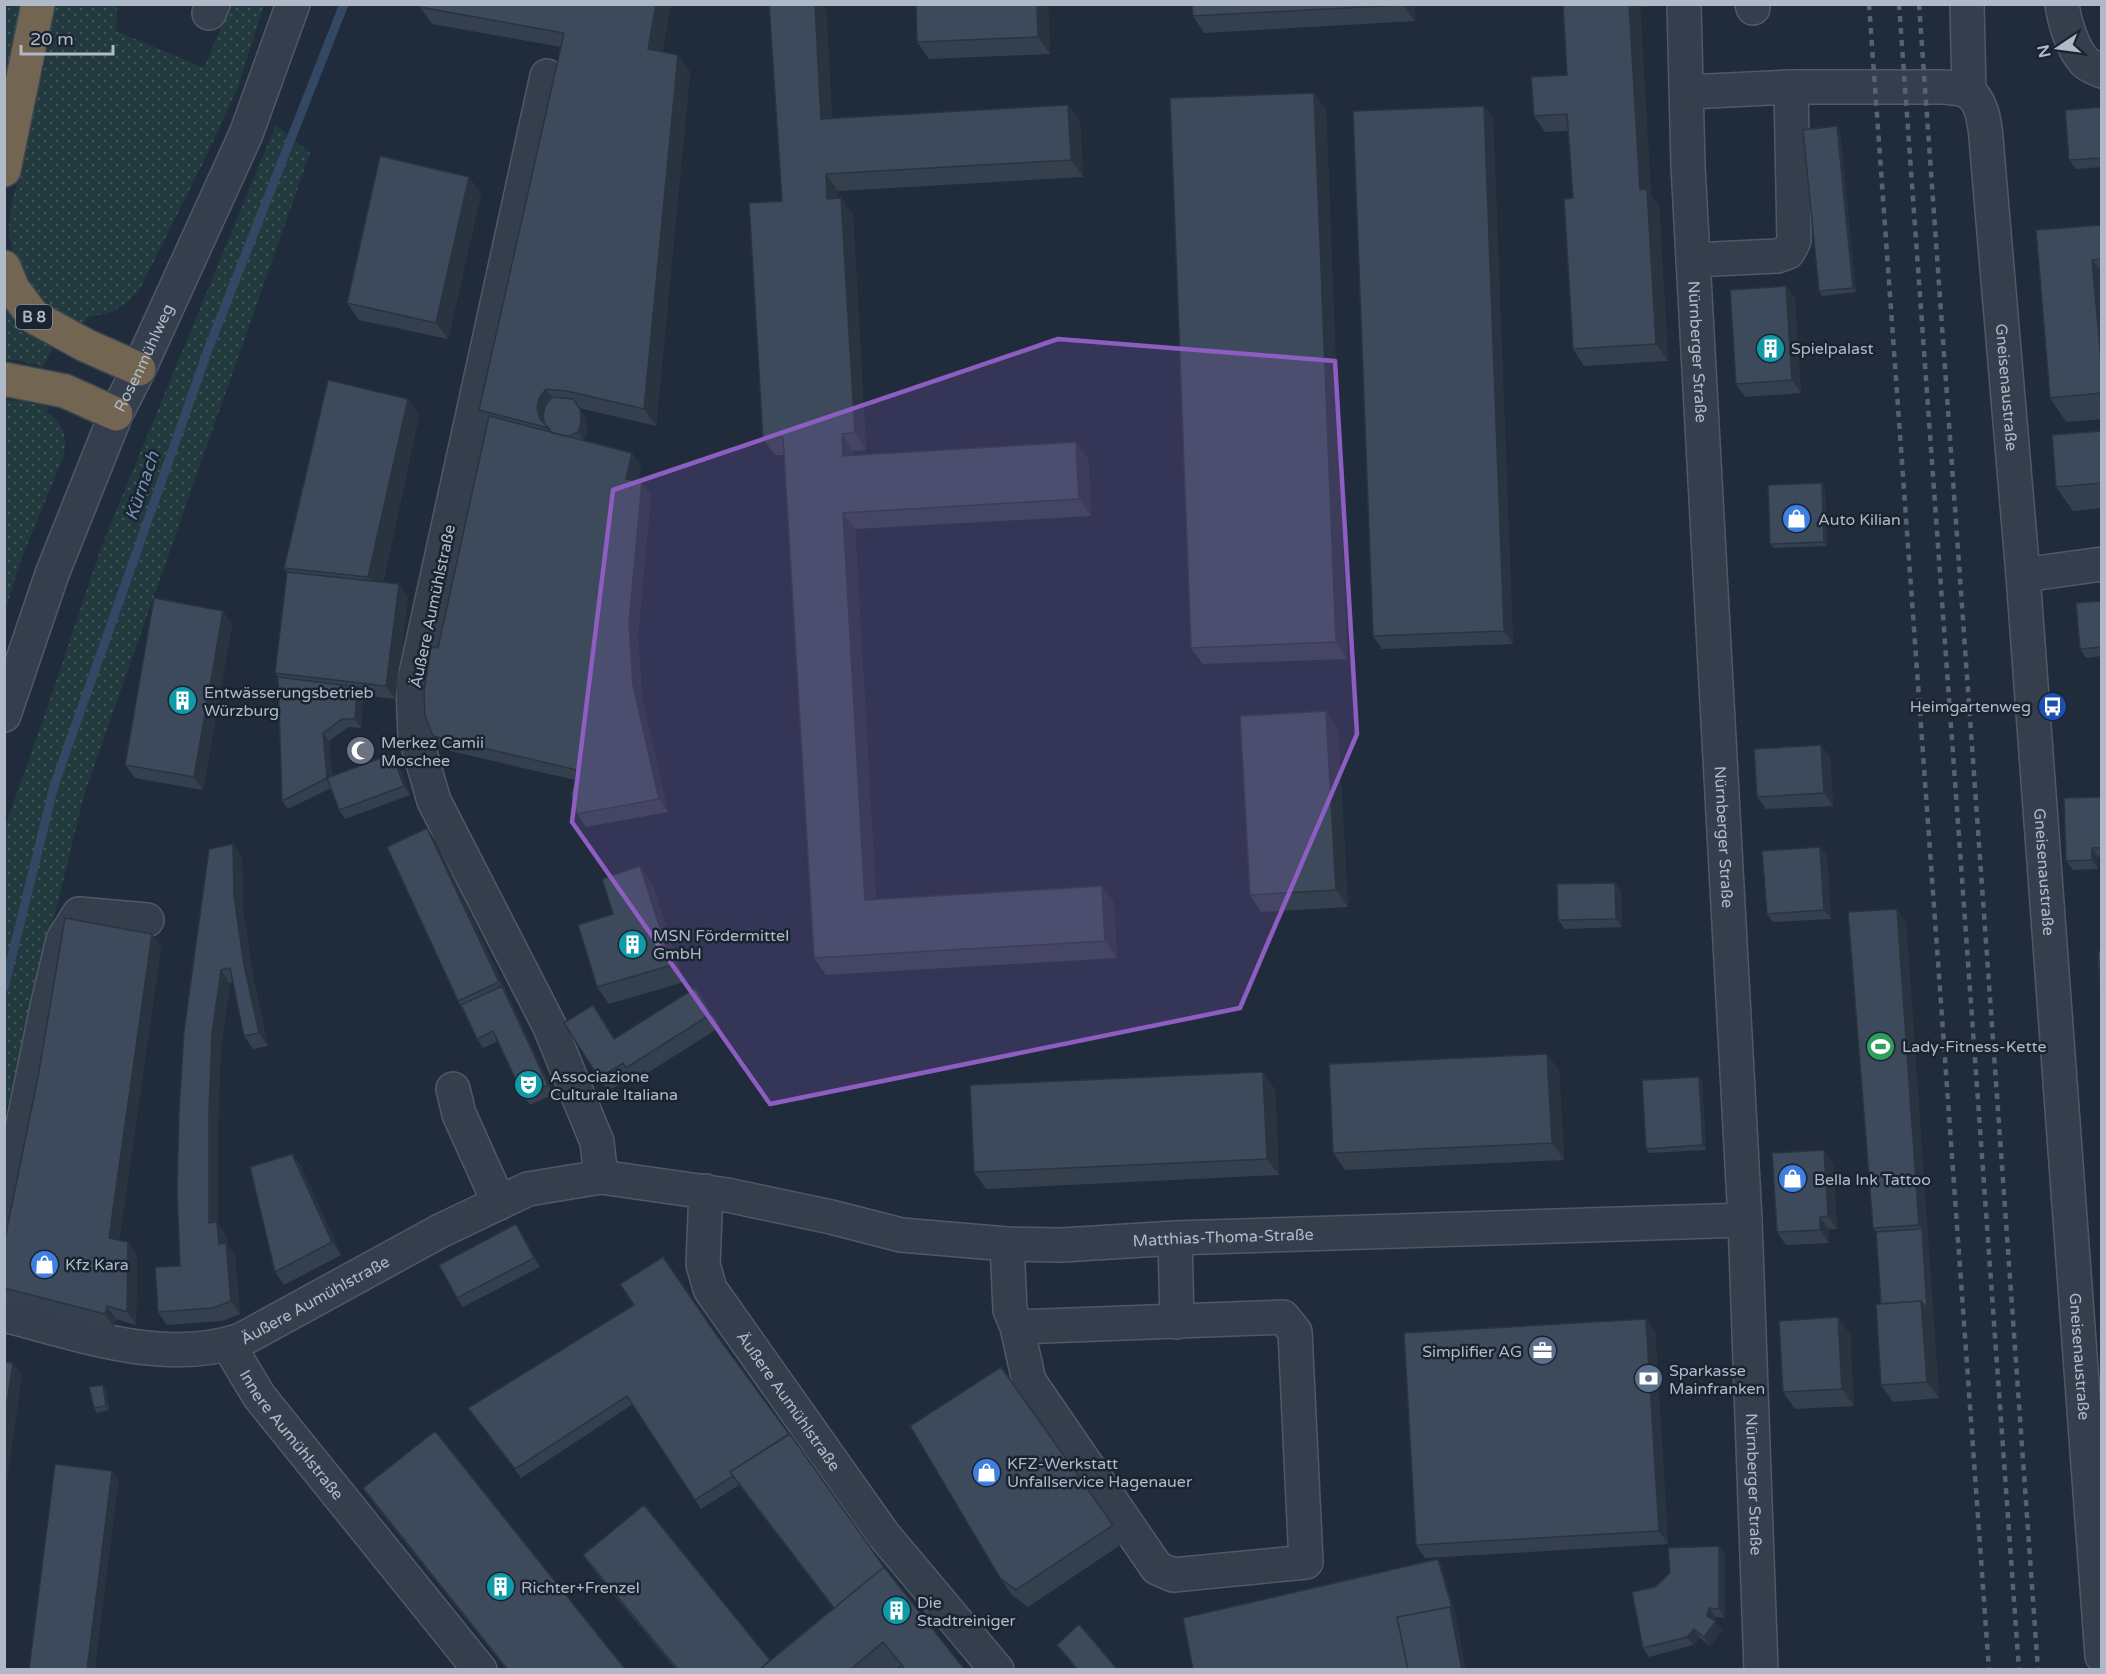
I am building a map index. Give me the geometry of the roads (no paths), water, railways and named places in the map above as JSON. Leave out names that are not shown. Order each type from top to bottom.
[{"type":"highway","points":[[4,170],[38,4]]},
{"type":"highway","name":"B 8","points":[[4,267],[13,289],[34,317],[85,345],[139,369]]},
{"type":"highway","points":[[4,379],[65,392],[116,414]]},
{"type":"street","name":"Rosenmühlweg","points":[[4,715],[52,574],[116,414],[139,369],[246,134],[293,4]]},
{"type":"street","name":"Nürnberger Straße","points":[[1684,4],[1688,92],[1688,166],[1745,1220],[1761,1670]]},
{"type":"street","name":"Gneisenaustraße","points":[[1967,4],[1969,93],[1978,105],[1986,134],[2023,575],[2102,1656]]},
{"type":"street","points":[[2062,4],[2063,15],[2072,40],[2085,62],[2102,71]]},
{"type":"street","name":"Äußere Aumühlstraße","points":[[547,76],[415,675],[413,697],[415,735],[434,801],[549,1025],[597,1142],[600,1177]]},
{"type":"street","points":[[1693,261],[1777,256],[1788,252],[1794,241],[1791,87]]},
{"type":"street","points":[[1688,92],[1791,87],[1944,87],[1959,88],[1969,93]]},
{"type":"street","points":[[2023,575],[2102,564]]},
{"type":"street","points":[[4,1217],[63,939],[79,914],[147,920]]},
{"type":"street","points":[[453,1089],[459,1114],[499,1203]]},
{"type":"street","name":"Äußere Aumühlstraße","points":[[228,1344],[241,1340],[440,1232],[528,1189],[600,1177],[706,1191],[703,1264],[710,1289],[883,1534],[997,1670]]},
{"type":"street","name":"Matthias-Thoma-Straße","points":[[706,1191],[831,1217],[901,1235],[1007,1244],[1062,1245],[1175,1239],[1745,1220]]},
{"type":"street","points":[[1175,1239],[1177,1322]]},
{"type":"street","points":[[1007,1244],[1010,1310],[1017,1327],[1029,1381],[1156,1568],[1173,1575],[1306,1562],[1295,1332],[1283,1317],[1017,1327]]},
{"type":"street","points":[[4,1314],[120,1344],[187,1350],[228,1344]]},
{"type":"street","name":"Innere Aumühlstraße","points":[[228,1344],[259,1396],[480,1670]]},
{"type":"waterway","name":"Kürnach","points":[[4,988],[54,786],[209,347],[344,4]]},
{"type":"railway","points":[[1869,4],[1989,1670]]},
{"type":"railway","points":[[1899,4],[2019,1670]]},
{"type":"railway","points":[[1919,4],[2038,1670]]},
{"type":"place","name":"Spielpalast","points":[[1770,348]]},
{"type":"place","name":"Auto Kilian","points":[[1797,519]]},
{"type":"place","name":"Entwässerungsbetrieb Würzburg","points":[[183,701]]},
{"type":"place","name":"Heimgartenweg","points":[[2052,706]]},
{"type":"place","name":"Merkez Camii Moschee","points":[[360,751]]},
{"type":"place","name":"MSN Fördermittel GmbH","points":[[632,944]]},
{"type":"place","name":"Lady-Fitness-Kette","points":[[1881,1046]]},
{"type":"place","name":"Associazione Culturale Italiana","points":[[529,1085]]},
{"type":"place","name":"Bella Ink Tattoo","points":[[1793,1179]]},
{"type":"place","name":"Kfz Kara","points":[[44,1264]]},
{"type":"place","name":"Simplifier AG","points":[[1543,1351]]},
{"type":"place","name":"Sparkasse Mainfranken","points":[[1648,1379]]},
{"type":"place","name":"KFZ-Werkstatt Unfallservice Hagenauer","points":[[986,1472]]},
{"type":"place","name":"Richter+Frenzel","points":[[500,1587]]},
{"type":"place","name":"Die Stadtreiniger","points":[[896,1611]]}]
